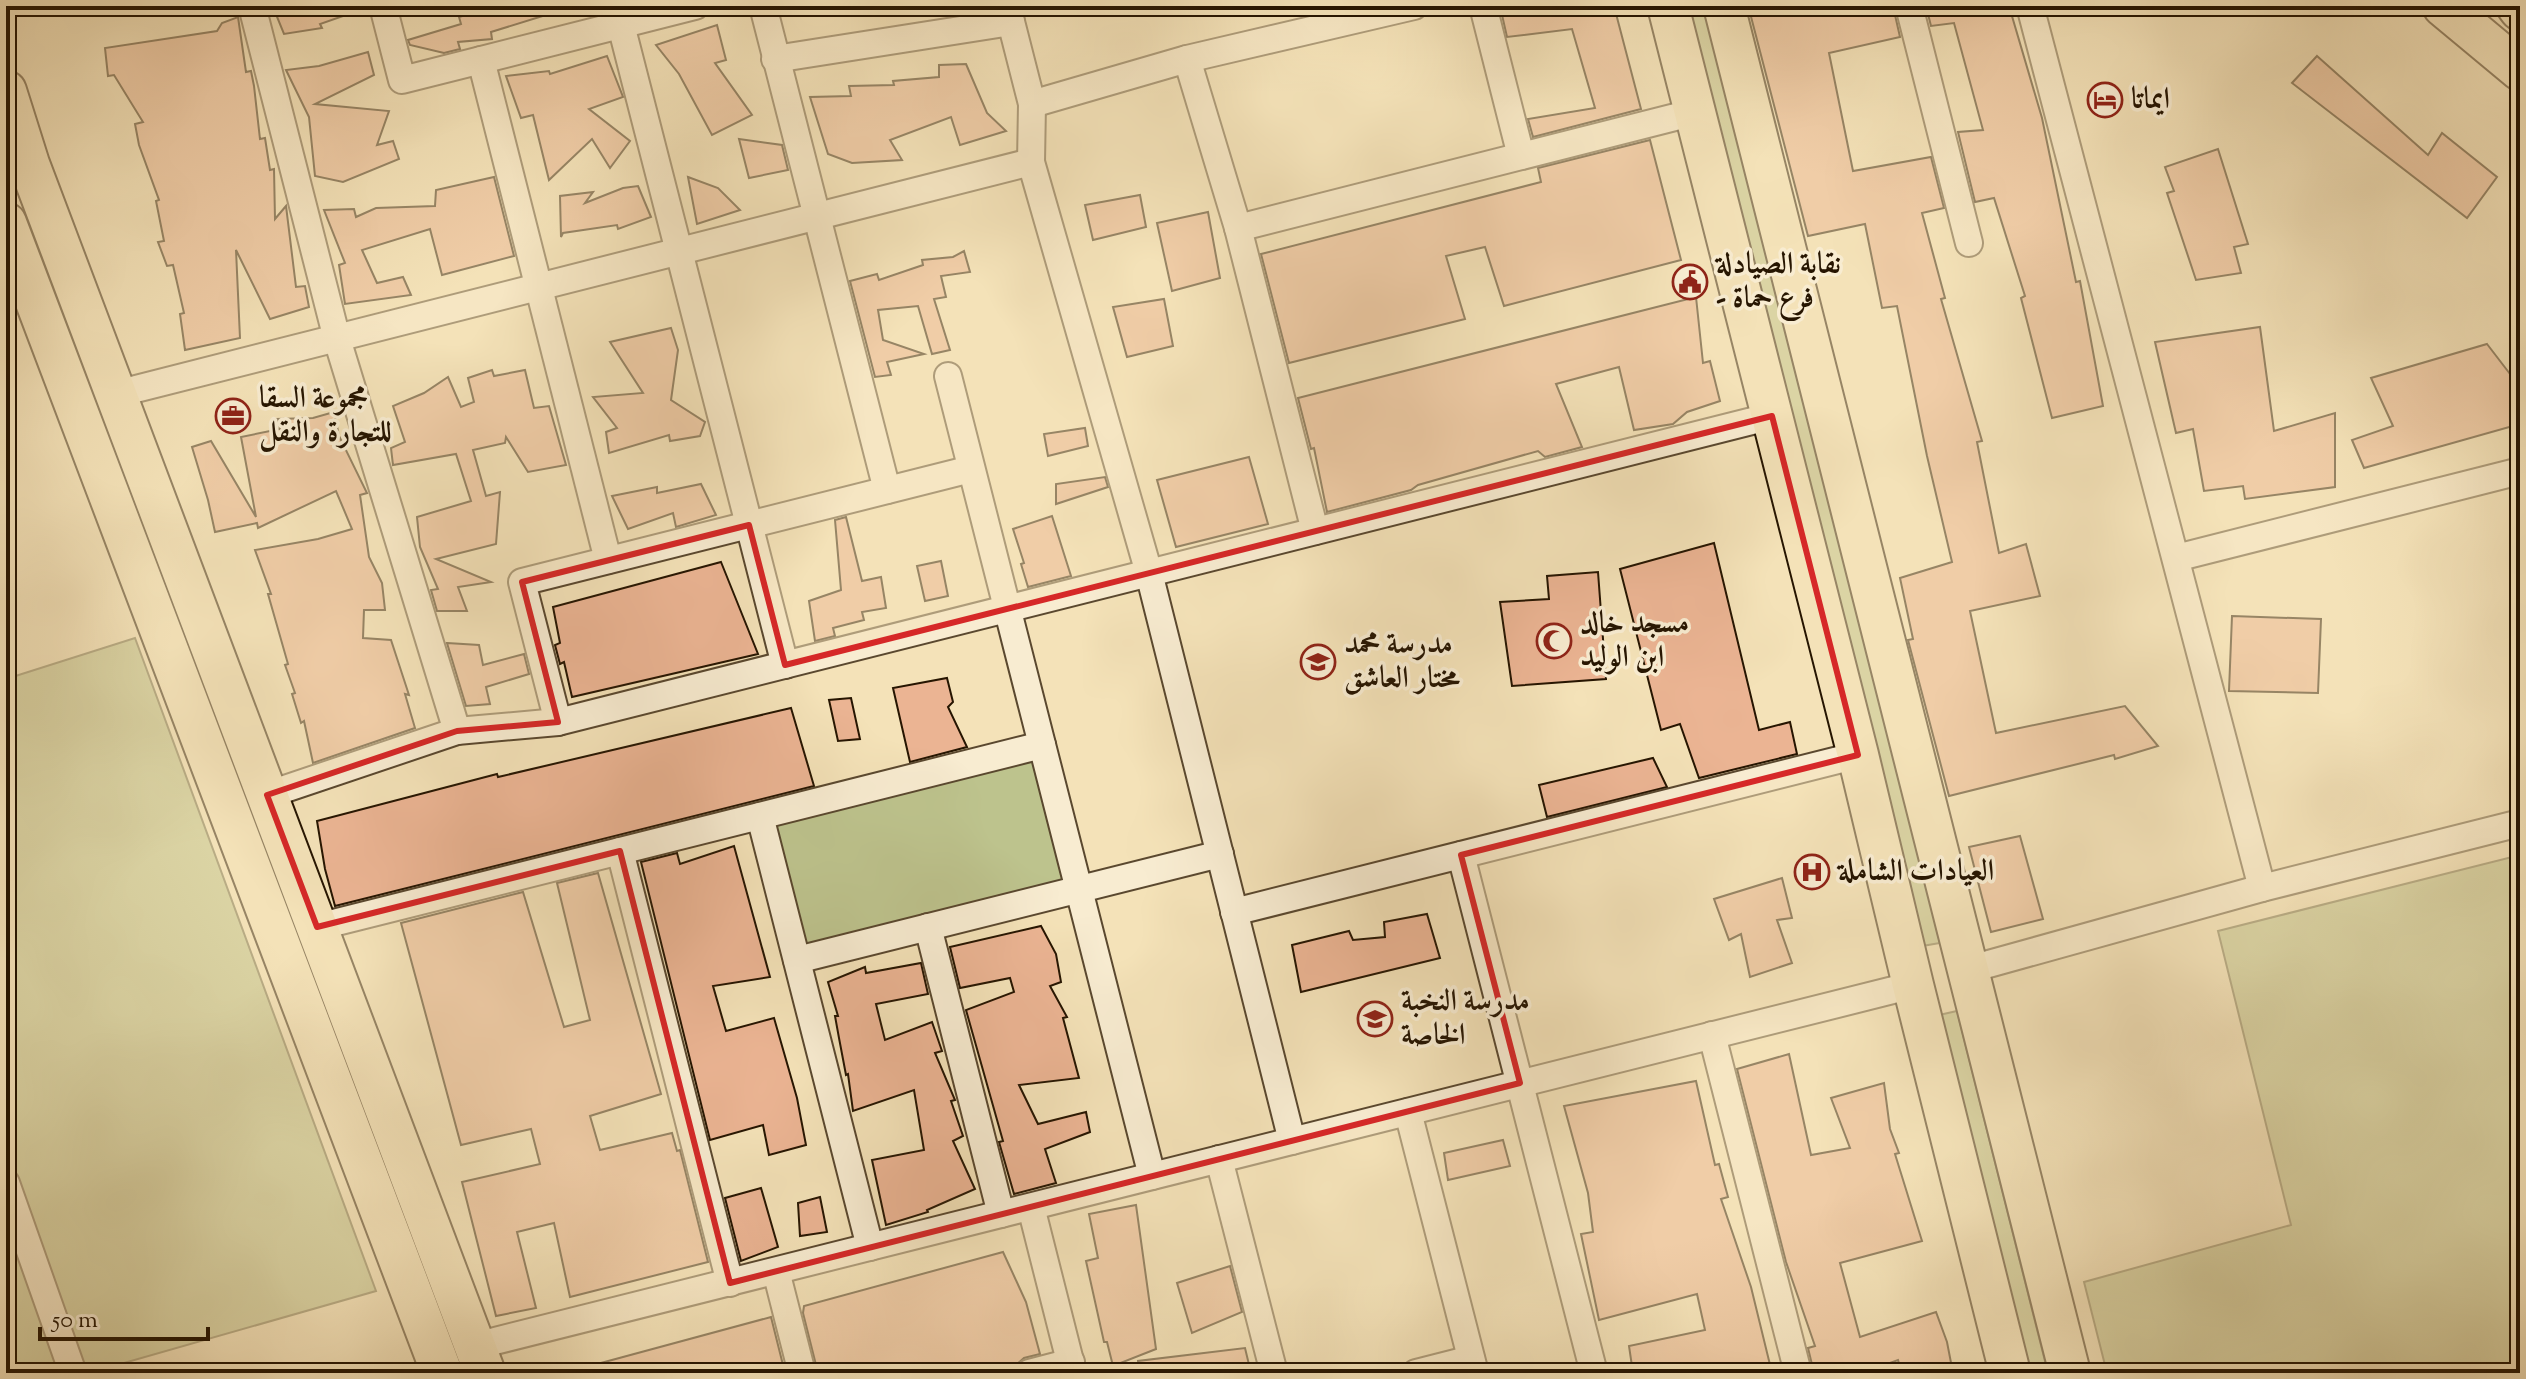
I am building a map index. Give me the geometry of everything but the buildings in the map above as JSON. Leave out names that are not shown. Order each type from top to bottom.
[{"type":"main road","points":[[1668,6],[1858,755],[2010,1373]]},
{"type":"main road","points":[[1724,6],[2070,1373]]},
{"type":"main road","points":[[2443,6],[2520,70]]},
{"type":"main road","points":[[6,91],[29,164],[480,1360]]},
{"type":"main road","points":[[6,223],[442,1373]]},
{"type":"main road","points":[[1913,985],[1918,995],[1926,1001],[1936,1005],[1947,1004],[1964,991],[1967,970]]},
{"type":"street","points":[[252,6],[337,339],[457,731]]},
{"type":"street","points":[[383,6],[402,80],[695,6]]},
{"type":"street","points":[[763,6],[887,490]]},
{"type":"street","points":[[1032,104],[1187,59],[1414,6]]},
{"type":"street","points":[[1483,6],[1521,156]]},
{"type":"street","points":[[1909,6],[1969,243]]},
{"type":"street","points":[[2030,6],[2262,888]]},
{"type":"street","points":[[775,59],[1009,14],[1032,104],[1031,162],[1149,573],[1292,1141]]},
{"type":"street","points":[[621,25],[785,665]]},
{"type":"street","points":[[1187,59],[1238,228],[1315,531]]},
{"type":"street","points":[[481,60],[608,560]]},
{"type":"street","points":[[1238,228],[1695,112]]},
{"type":"street","points":[[116,394],[1031,162]]},
{"type":"street","points":[[948,376],[1152,1176]]},
{"type":"street","points":[[267,795],[457,731],[558,722],[1772,416]]},
{"type":"street","points":[[558,722],[522,582],[971,469]]},
{"type":"street","points":[[2176,558],[2520,471]]},
{"type":"street","points":[[317,927],[1042,745]]},
{"type":"street","points":[[1234,912],[1858,755]]},
{"type":"street","points":[[760,816],[870,1247]]},
{"type":"street","points":[[1967,970],[2262,888],[2520,823]]},
{"type":"street","points":[[620,851],[730,1283]]},
{"type":"street","points":[[797,960],[1220,854]]},
{"type":"street","points":[[1461,855],[1594,1373]]},
{"type":"street","points":[[928,927],[1001,1214]]},
{"type":"street","points":[[480,1360],[730,1283],[1913,985]]},
{"type":"street","points":[[1712,1035],[1798,1373]]},
{"type":"street","points":[[1408,1112],[1473,1366],[1416,1373]]},
{"type":"street","points":[[1219,1159],[1274,1373]]},
{"type":"street","points":[[6,1183],[73,1373]]},
{"type":"street","points":[[1029,1373],[1072,1368],[1031,1207]]},
{"type":"street","points":[[776,1271],[802,1373]]},
{"type":"highlighted area","points":[[1772,416],[1858,755],[1461,855],[1520,1083],[730,1283],[620,851],[317,927],[267,795],[457,731],[558,722],[522,582],[749,525],[785,665]]},
{"type":"green space","points":[[1687,6],[1710,6],[1940,943],[1922,946]]},
{"type":"green space","points":[[135,638],[376,1291],[89,1373],[6,1373],[6,679]]},
{"type":"green space","points":[[1042,745],[1079,889],[797,960],[760,816]]},
{"type":"green space","points":[[2520,855],[2520,1373],[2107,1373],[2084,1282],[2291,1225],[2218,931]]},
{"type":"green space","points":[[1957,1011],[2048,1373],[2028,1373],[1939,1015]]},
{"type":"place","name":"ايماتا","points":[[2105,100]]},
{"type":"place","name":"نقابة الصيادلة - فرع حماة","points":[[1690,282]]},
{"type":"place","name":"مجموعة السقا للتجارة والنقل","points":[[233,416]]},
{"type":"place","name":"مسجد خالد ابن الوليد","points":[[1554,641]]},
{"type":"place","name":"مدرسة محمد مختار العاشق","points":[[1318,662]]},
{"type":"place","name":"العيادات الشاملة","points":[[1812,872]]},
{"type":"place","name":"مدرسة النخبة الخاصة","points":[[1375,1019]]}]
